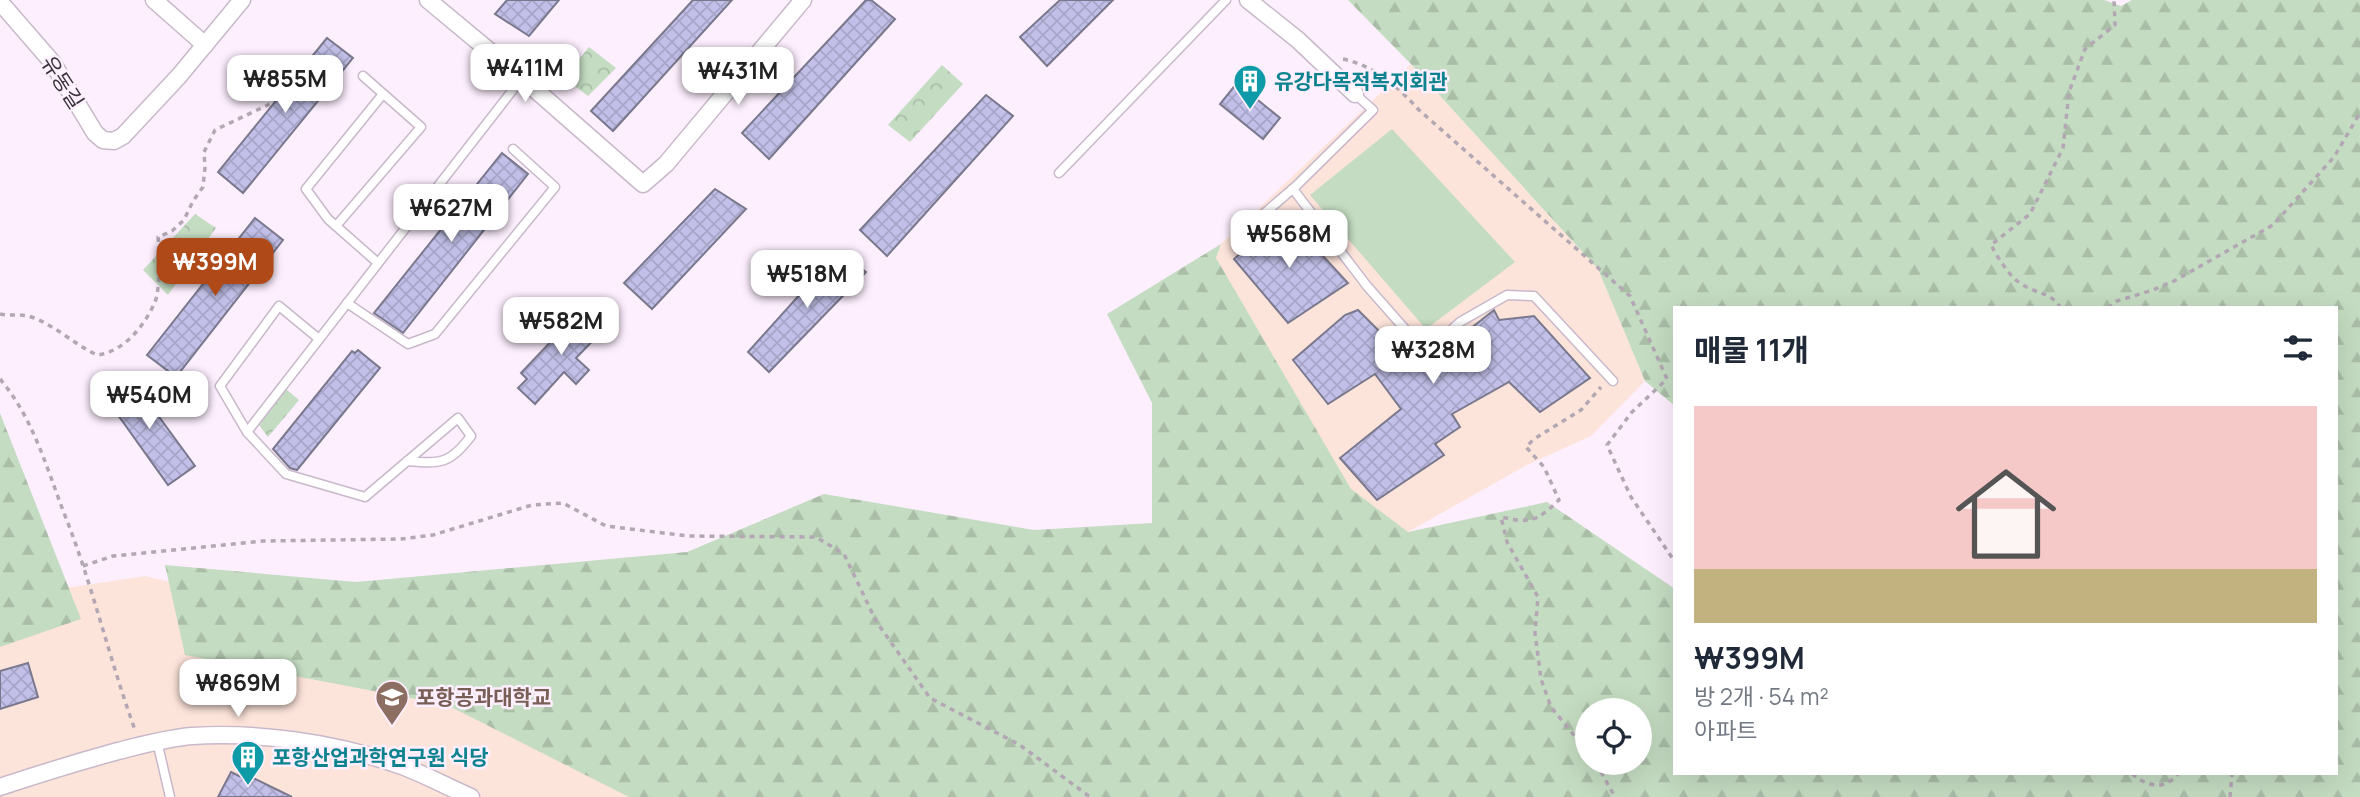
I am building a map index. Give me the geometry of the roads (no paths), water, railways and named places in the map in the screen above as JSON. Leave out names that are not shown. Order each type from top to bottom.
[{"type":"street","points":[[154,0],[205,44],[242,0]]},
{"type":"street","points":[[428,0],[643,184],[666,164],[803,0]]},
{"type":"street","points":[[1248,0],[1311,51],[1355,94]]},
{"type":"street","name":"유동길","points":[[0,2],[52,62],[95,133],[103,140],[114,141],[130,129],[205,44]]},
{"type":"street","points":[[0,787],[157,741],[208,736],[272,738],[313,744],[394,763],[471,797]]},
{"type":"lane","points":[[1059,173],[1226,0]]},
{"type":"lane","points":[[336,226],[421,127],[363,76]]},
{"type":"lane","points":[[247,432],[522,78]]},
{"type":"lane","points":[[378,263],[336,226],[306,189],[383,94]]},
{"type":"lane","points":[[1255,230],[1252,223],[1293,189],[1373,110],[1355,94]]},
{"type":"lane","points":[[347,303],[408,344],[435,334],[555,187],[513,149]]},
{"type":"lane","points":[[1293,189],[1367,286],[1426,353],[1460,322],[1507,295],[1534,296],[1611,380]]},
{"type":"lane","points":[[319,339],[279,306],[220,386],[247,432],[286,474],[365,497],[407,461],[458,418],[471,436],[458,454],[435,464],[407,461]]},
{"type":"lane","points":[[157,741],[170,797]]},
{"type":"place","name":"유강다목적복지회관","points":[[1250,111]]},
{"type":"place","name":"포항공과대학교","points":[[392,727]]},
{"type":"place","name":"포항산업과학연구원 식당","points":[[248,787]]}]
